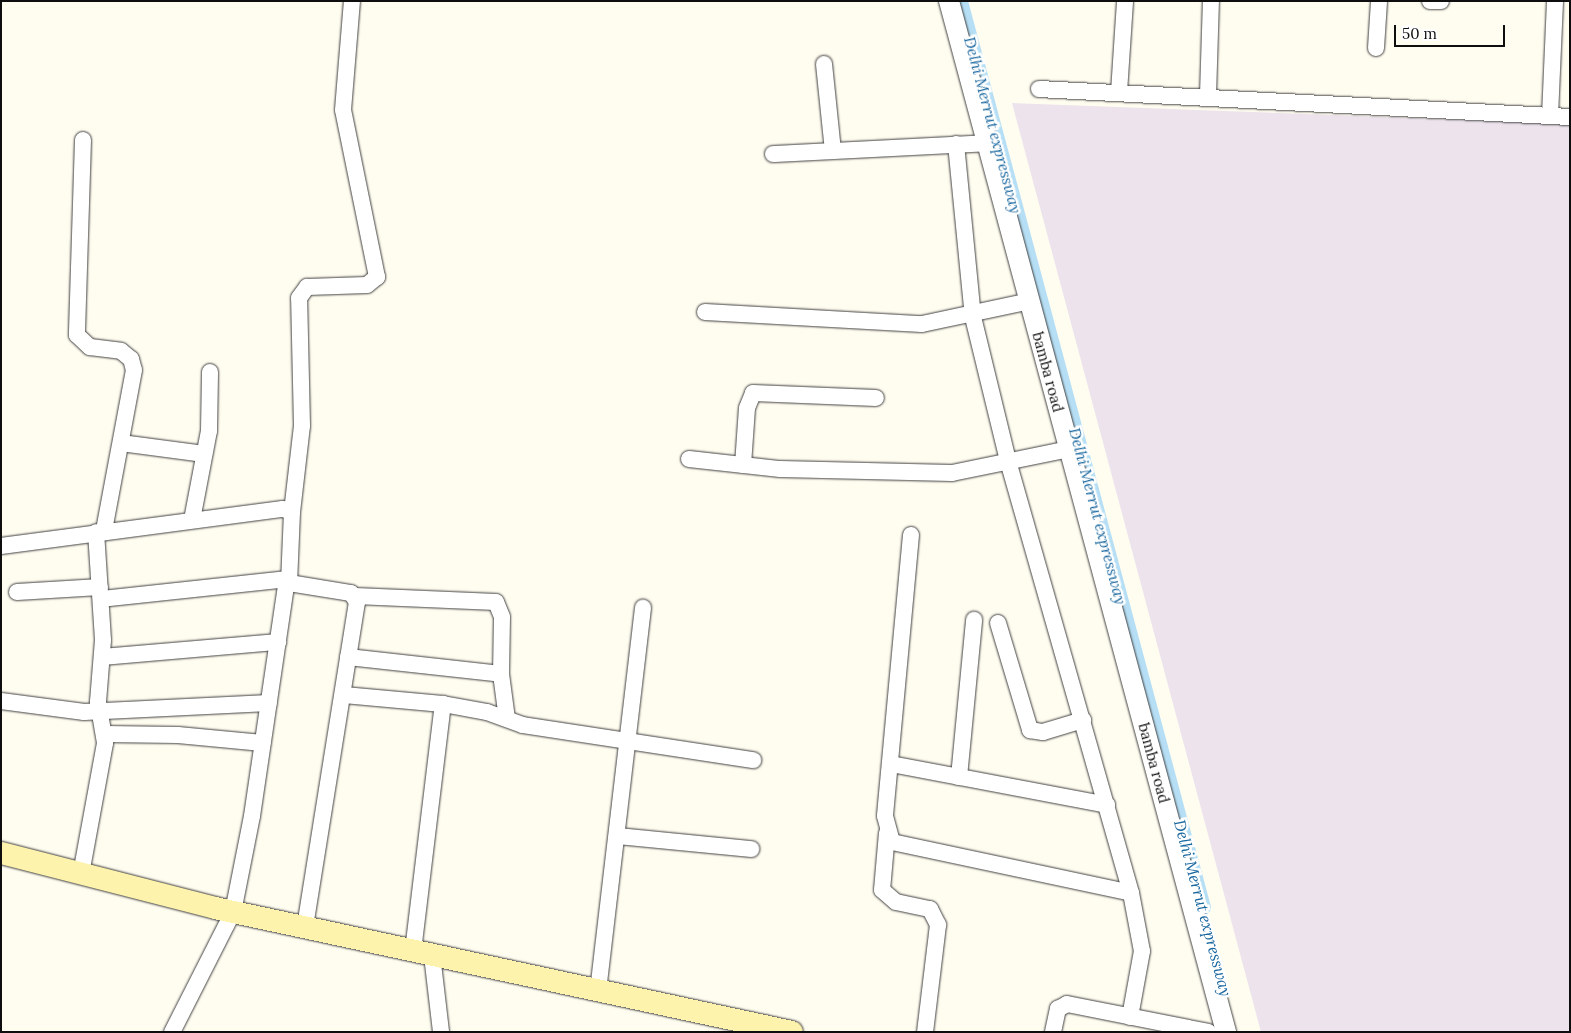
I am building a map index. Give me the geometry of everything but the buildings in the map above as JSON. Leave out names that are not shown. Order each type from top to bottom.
[{"type":"main road","points":[[1,854],[233,912],[792,1032]]},
{"type":"street","points":[[172,1032],[233,912],[263,743],[287,579],[292,512],[302,426],[299,298],[307,287],[367,285],[377,277],[343,110],[352,1]]},
{"type":"street","name":"bamba road","points":[[949,1],[1226,1032]]},
{"type":"street","points":[[1119,92],[1125,1]]},
{"type":"street","points":[[1208,95],[1211,1]]},
{"type":"street","points":[[1376,48],[1379,1]]},
{"type":"street","points":[[1430,1],[1441,1]]},
{"type":"street","points":[[1550,116],[1555,1]]},
{"type":"street","points":[[824,64],[833,151]]},
{"type":"street","points":[[1039,89],[1208,95],[1570,117]]},
{"type":"street","points":[[81,874],[105,734],[100,710],[102,657],[100,532],[132,388],[132,359],[121,351],[82,342],[76,325],[82,140]]},
{"type":"street","points":[[773,154],[988,143]]},
{"type":"street","points":[[956,144],[973,317],[1008,461],[1131,893],[1142,951],[1130,1017]]},
{"type":"street","points":[[705,312],[856,323],[922,324],[973,317],[1030,301]]},
{"type":"street","points":[[192,520],[204,454],[210,372]]},
{"type":"street","points":[[742,465],[747,408],[753,393],[876,398]]},
{"type":"street","points":[[121,443],[204,454]]},
{"type":"street","points":[[689,459],[742,465],[929,473],[1008,461],[1069,449]]},
{"type":"street","points":[[1,546],[283,509],[292,512]]},
{"type":"street","points":[[911,535],[882,890],[896,902],[930,909],[938,925],[925,1032]]},
{"type":"street","points":[[17,592],[100,593],[287,579],[294,585],[355,596],[496,602],[502,617],[501,674],[507,719]]},
{"type":"street","points":[[305,928],[344,695],[355,596]]},
{"type":"street","points":[[598,991],[618,836],[643,608]]},
{"type":"street","points":[[959,777],[974,620]]},
{"type":"street","points":[[998,623],[1030,730],[1043,732],[1083,720]]},
{"type":"street","points":[[102,657],[278,642]]},
{"type":"street","points":[[348,657],[501,674]]},
{"type":"street","points":[[344,695],[443,704],[507,719],[628,742],[753,760]]},
{"type":"street","points":[[1,701],[62,711],[269,703]]},
{"type":"street","points":[[441,1032],[423,953],[443,704]]},
{"type":"street","points":[[105,734],[178,734],[263,743]]},
{"type":"street","points":[[891,764],[1107,805]]},
{"type":"street","points":[[887,833],[898,847],[1131,893]]},
{"type":"street","points":[[618,836],[752,849]]},
{"type":"street","points":[[1053,1032],[1058,1009],[1068,1004],[1208,1032]]},
{"type":"shaded area","points":[[1012,103],[1570,124],[1570,1032],[1261,1032]]},
{"type":"waterway","name":"Delhi Merrut expressway","points":[[960,1],[1203,907]]}]
